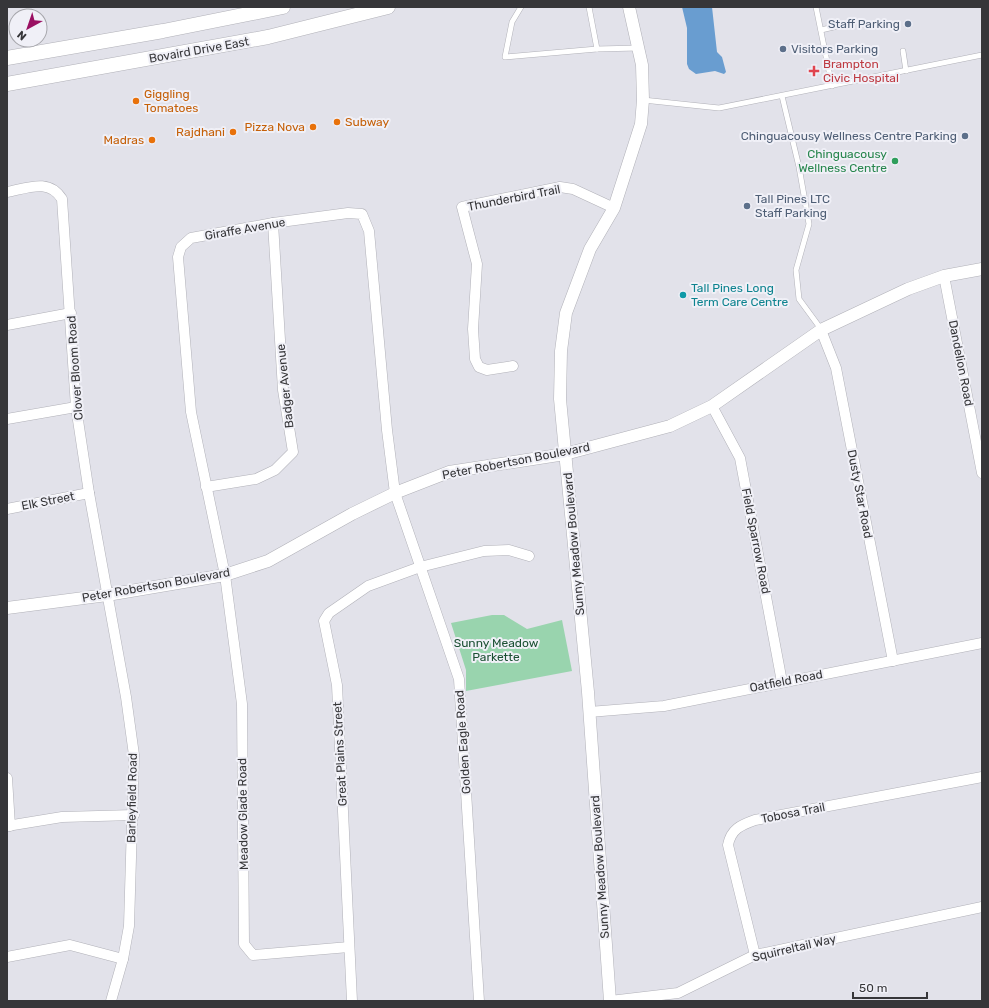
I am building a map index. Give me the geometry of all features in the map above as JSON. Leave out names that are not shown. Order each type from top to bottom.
[{"type":"main road","name":"Bovaird Drive East","points":[[7,58],[163,31],[283,7]]},
{"type":"main road","name":"Bovaird Drive East","points":[[7,84],[268,37],[388,7]]},
{"type":"street","name":"Sunny Meadow Boulevard","points":[[610,1001],[589,712],[560,399],[561,351],[566,314],[590,249],[614,208],[633,151],[640,124],[643,100],[639,48],[629,7]]},
{"type":"street","name":"Clover Bloom Road","points":[[7,192],[34,186],[45,186],[57,191],[62,200],[71,312],[76,407],[107,596]]},
{"type":"street","name":"Thunderbird Trail","points":[[513,366],[487,370],[480,367],[475,359],[473,329],[477,264],[462,207],[560,188],[573,189],[614,208]]},
{"type":"street","name":"Giraffe Avenue","points":[[224,575],[191,412],[178,256],[181,247],[191,238],[273,223],[348,212],[362,214],[369,231],[387,430],[395,493]]},
{"type":"street","name":"Badger Avenue","points":[[206,487],[256,479],[275,470],[293,452],[283,390],[273,223]]},
{"type":"street","name":"Peter Robertson Boulevard","points":[[7,608],[107,596],[224,575],[268,561],[352,514],[395,493],[448,472],[565,454],[670,426],[712,406],[821,330],[888,296],[944,276],[982,269]]},
{"type":"street","name":"Dandelion Road","points":[[944,276],[982,473]]},
{"type":"street","points":[[7,325],[71,312]]},
{"type":"street","name":"Dusty Star Road","points":[[821,330],[836,368],[893,661]]},
{"type":"street","name":"Field Sparrow Road","points":[[712,406],[740,458],[782,682]]},
{"type":"street","points":[[7,419],[76,407]]},
{"type":"street","name":"Elk Street","points":[[7,509],[89,493]]},
{"type":"street","name":"Golden Eagle Road","points":[[395,493],[459,679],[479,1001]]},
{"type":"street","name":"Great Plains Street","points":[[352,1001],[337,685],[324,621],[329,613],[368,586],[420,567],[484,551],[509,550],[529,556]]},
{"type":"street","name":"Meadow Glade Road","points":[[224,575],[242,704],[244,944],[253,955],[349,947]]},
{"type":"street","name":"Barleyfield Road","points":[[107,596],[134,755],[134,815],[128,926],[123,959],[111,1001]]},
{"type":"street","name":"Oatfield Road","points":[[589,712],[664,706],[982,643]]},
{"type":"street","name":"Tobosa Trail","points":[[755,955],[728,845],[729,837],[740,825],[755,820],[982,777]]},
{"type":"street","points":[[7,778],[9,826],[62,817],[134,815]]},
{"type":"street","name":"Squirreltail Way","points":[[610,1001],[678,993],[755,955],[982,907]]},
{"type":"street","points":[[7,957],[70,945],[123,959]]},
{"type":"lane","points":[[521,7],[512,22],[505,57],[597,49],[639,48]]},
{"type":"lane","points":[[589,7],[597,49]]},
{"type":"lane","points":[[816,7],[832,86]]},
{"type":"lane","points":[[821,30],[838,26]]},
{"type":"lane","points":[[903,51],[906,70]]},
{"type":"lane","points":[[643,100],[719,108],[982,55]]},
{"type":"lane","points":[[782,96],[799,167],[809,224],[796,270],[799,298],[821,330]]},
{"type":"green space","name":"Sunny Meadow Parkette","points":[[492,615],[504,615],[527,629],[562,620],[572,671],[466,691],[466,670],[451,623]]},
{"type":"water","points":[[682,7],[712,7],[717,52],[722,57],[726,72],[724,74],[715,71],[696,74],[689,69],[687,64],[687,28]]},
{"type":"place","name":"Staff Parking","points":[[908,24]]},
{"type":"place","name":"Visitors Parking","points":[[783,49]]},
{"type":"place","name":"Brampton Civic Hospital","points":[[814,71]]},
{"type":"place","name":"Giggling Tomatoes","points":[[136,101]]},
{"type":"place","name":"Subway","points":[[337,122]]},
{"type":"place","name":"Pizza Nova","points":[[313,127]]},
{"type":"place","name":"Rajdhani","points":[[233,132]]},
{"type":"place","name":"Chinguacousy Wellness Centre Parking","points":[[965,136]]},
{"type":"place","name":"Madras","points":[[152,140]]},
{"type":"place","name":"Chinguacousy Wellness Centre","points":[[895,161]]},
{"type":"place","name":"Tall Pines LTC Staff Parking","points":[[747,206]]},
{"type":"place","name":"Tall Pines Long Term Care Centre","points":[[683,295]]}]
